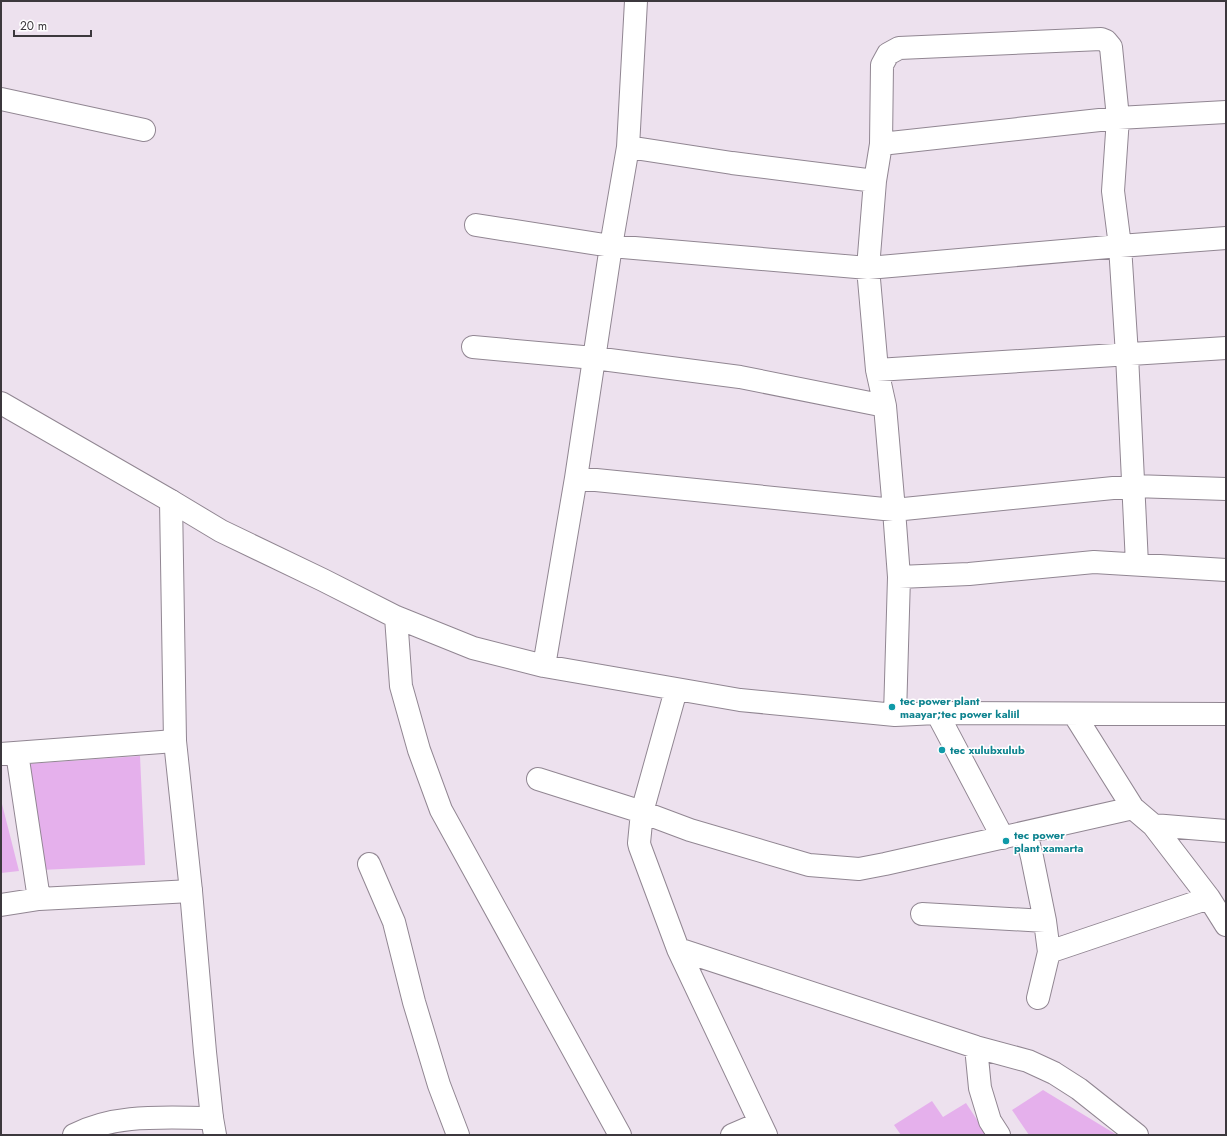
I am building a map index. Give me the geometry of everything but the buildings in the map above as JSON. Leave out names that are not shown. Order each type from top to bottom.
[{"type":"street","points":[[544,666],[576,478],[611,246],[628,147],[636,1]]},
{"type":"street","points":[[895,715],[899,577],[885,406],[877,370],[868,268],[875,181],[881,144],[882,65],[888,54],[900,48],[1101,39],[1106,41],[1111,46],[1118,118],[1113,191],[1120,246],[1137,564]]},
{"type":"street","points":[[1,99],[144,130]]},
{"type":"street","points":[[881,144],[1118,118],[1226,112]]},
{"type":"street","points":[[628,147],[732,163],[875,181]]},
{"type":"street","points":[[476,225],[611,246],[868,268],[1226,238]]},
{"type":"street","points":[[473,347],[594,358],[740,377],[885,406]]},
{"type":"street","points":[[877,370],[1226,348]]},
{"type":"street","points":[[1,403],[221,531],[396,617],[473,648],[544,666],[676,690],[740,700],[895,715],[937,713],[1226,714]]},
{"type":"street","points":[[576,478],[894,510],[1133,486],[1226,489]]},
{"type":"street","points":[[74,1135],[111,1121],[144,1118],[214,1126],[175,741],[171,501]]},
{"type":"street","points":[[899,577],[969,574],[1094,562],[1226,570]]},
{"type":"street","points":[[396,617],[401,686],[419,750],[441,810],[620,1135]]},
{"type":"street","points":[[676,690],[642,812],[639,843],[678,949],[763,1129],[732,1135]]},
{"type":"street","points":[[937,713],[1004,838]]},
{"type":"street","points":[[1074,714],[1133,808],[1153,825],[1209,898],[1226,925]]},
{"type":"street","points":[[40,900],[9,754],[175,741]]},
{"type":"street","points":[[538,778],[642,812],[690,830],[809,865],[859,869],[1004,838],[1133,808]]},
{"type":"street","points":[[1153,825],[1226,831]]},
{"type":"street","points":[[1026,833],[1046,921],[1049,952],[1038,998]]},
{"type":"street","points":[[370,864],[394,922],[414,1002],[437,1078],[458,1135]]},
{"type":"street","points":[[1,905],[40,900],[191,891]]},
{"type":"street","points":[[1049,952],[1209,898]]},
{"type":"street","points":[[922,914],[1046,921]]},
{"type":"street","points":[[678,949],[976,1047],[1028,1061],[1054,1073],[1079,1089],[1137,1135]]},
{"type":"street","points":[[976,1047],[980,1088],[990,1121],[999,1135]]},
{"type":"place","name":"tec power plant maayar;tec power kaliil","points":[[892,707]]},
{"type":"place","name":"tec xulubxulub","points":[[942,750]]},
{"type":"place","name":"tec power plant xamarta","points":[[1006,841]]}]
